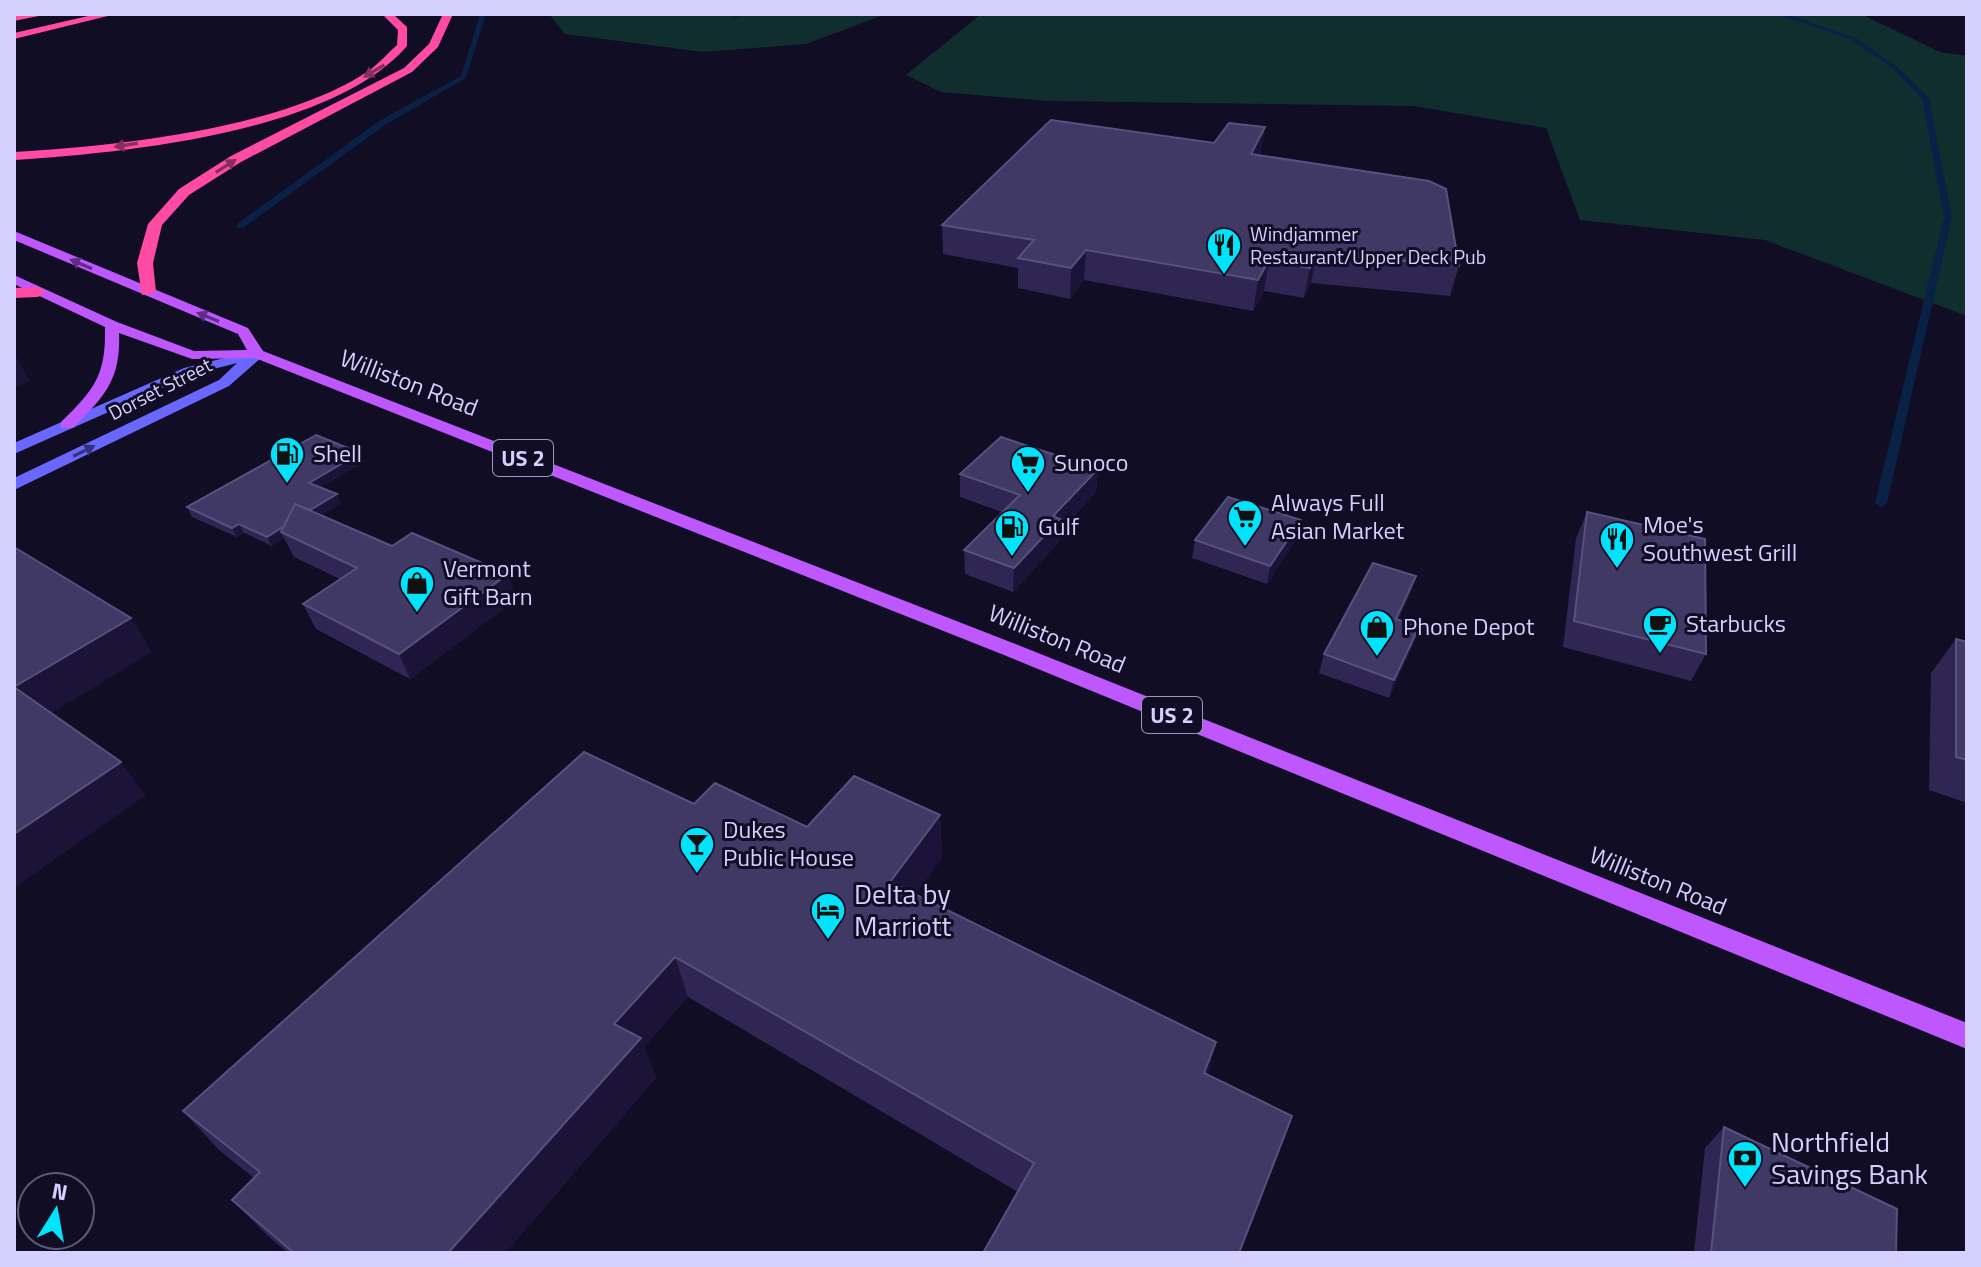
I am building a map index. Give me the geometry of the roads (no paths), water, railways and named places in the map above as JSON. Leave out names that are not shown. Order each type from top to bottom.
[{"type":"highway","points":[[14,18],[35,14]]},
{"type":"highway","points":[[14,36],[111,14]]},
{"type":"highway","points":[[35,31],[131,14]]},
{"type":"highway","points":[[14,156],[105,148],[195,134],[273,114],[341,90],[378,69],[402,46],[403,29],[387,14]]},
{"type":"highway","points":[[148,292],[145,263],[155,224],[184,192],[236,159],[408,70],[434,45],[448,14]]},
{"type":"highway","points":[[14,293],[38,292]]},
{"type":"main road","name":"Williston Road","points":[[14,235],[243,331],[257,354]]},
{"type":"main road","name":"Williston Road","points":[[14,279],[112,325],[192,355],[257,354],[1011,650],[1967,1036]]},
{"type":"main road","points":[[67,425],[109,377],[114,362],[112,325]]},
{"type":"main road","name":"Dorset Street","points":[[14,449],[189,371],[257,354]]},
{"type":"main road","name":"Dorset Street","points":[[14,485],[224,383],[257,354]]},
{"type":"waterway","points":[[240,226],[382,123],[464,77],[483,14]]},
{"type":"waterway","points":[[736,18],[744,14]]},
{"type":"waterway","points":[[1780,14],[1854,39],[1899,71],[1925,98],[1948,217],[1881,503]]},
{"type":"place","name":"Windjammer Restaurant/Upper Deck Pub","points":[[1224,276]]},
{"type":"place","name":"Shell","points":[[287,485]]},
{"type":"place","name":"Sunoco","points":[[1028,494]]},
{"type":"place","name":"Always Full Asian Market","points":[[1245,548]]},
{"type":"place","name":"Gulf","points":[[1012,558]]},
{"type":"place","name":"Moe's Southwest Grill","points":[[1617,570]]},
{"type":"place","name":"Vermont Gift Barn","points":[[417,614]]},
{"type":"place","name":"Starbucks","points":[[1660,655]]},
{"type":"place","name":"Phone Depot","points":[[1377,658]]},
{"type":"place","name":"Dukes Public House","points":[[697,875]]},
{"type":"place","name":"Delta by Marriott","points":[[828,941]]},
{"type":"place","name":"Northfield Savings Bank","points":[[1745,1189]]}]
